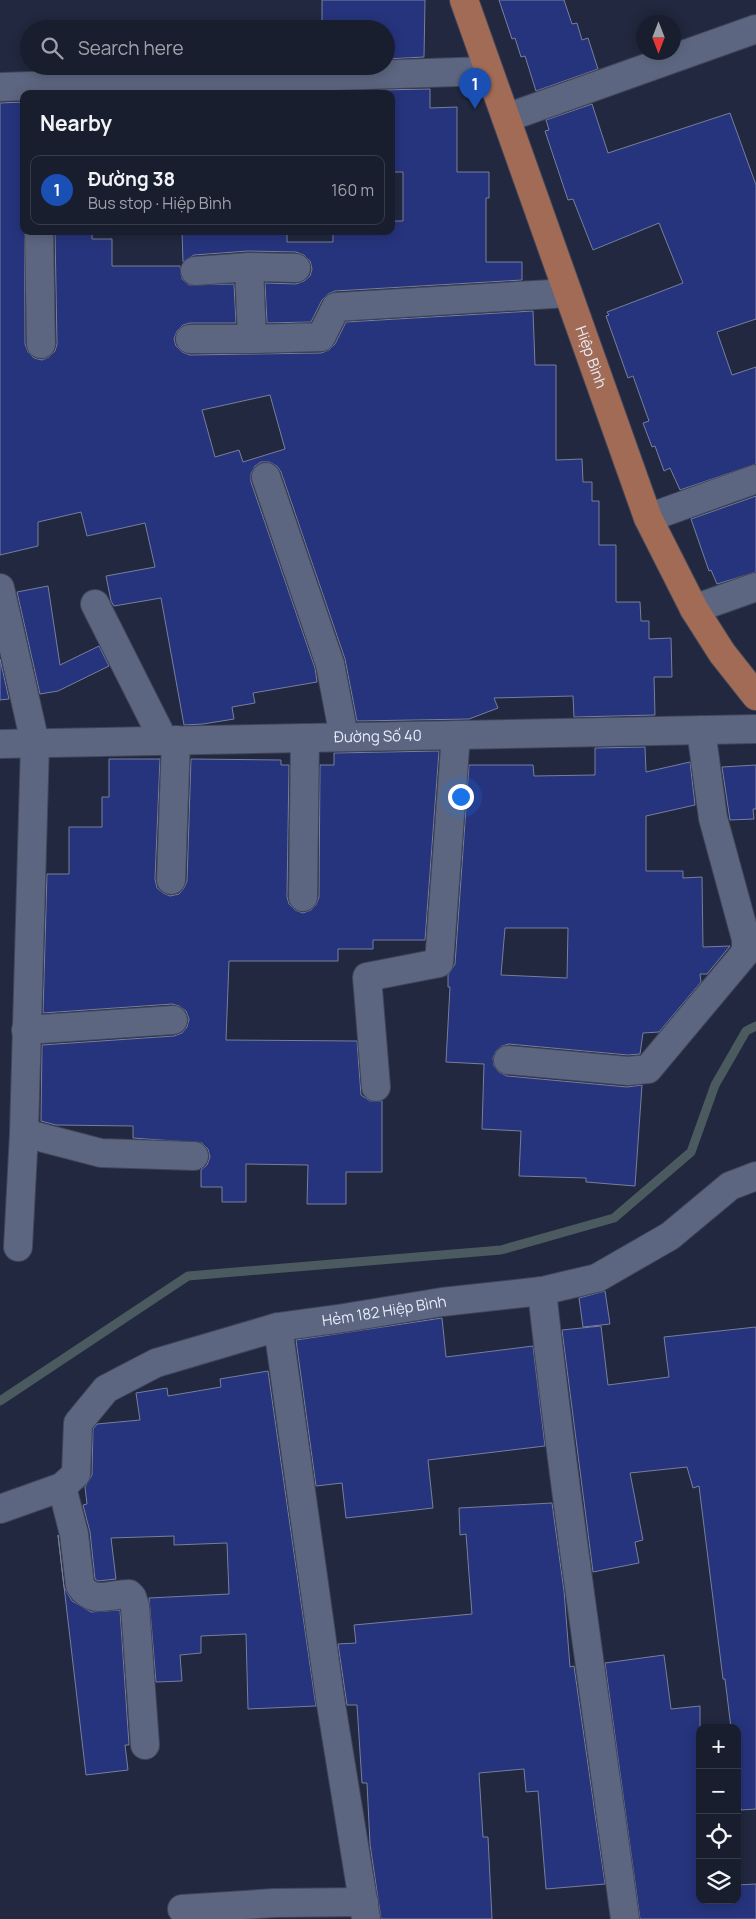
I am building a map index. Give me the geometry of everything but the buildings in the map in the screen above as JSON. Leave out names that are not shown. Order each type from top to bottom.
[{"type":"main road","name":"Hiệp Bình","points":[[464,0],[648,518],[694,609],[722,654],[756,696]]},
{"type":"street","points":[[506,118],[756,29]]},
{"type":"street","points":[[395,75],[488,71]]},
{"type":"street","points":[[0,87],[36,89],[388,75]]},
{"type":"street","points":[[39,235],[41,344]]},
{"type":"street","points":[[249,267],[252,340]]},
{"type":"street","points":[[195,271],[249,267],[296,268]]},
{"type":"street","points":[[190,338],[252,340],[321,337],[336,307],[568,294]]},
{"type":"street","points":[[266,477],[330,664],[344,737]]},
{"type":"street","points":[[648,518],[756,479]]},
{"type":"street","points":[[694,609],[756,587]]},
{"type":"street","points":[[0,588],[35,743],[24,1133],[18,1247]]},
{"type":"street","points":[[95,604],[170,741],[171,880]]},
{"type":"street","name":"Đường Số 40","points":[[0,744],[756,729]]},
{"type":"street","points":[[508,1060],[628,1070],[648,1069],[746,952],[746,939],[713,818],[701,730]]},
{"type":"street","points":[[376,1087],[367,977],[439,963],[456,735]]},
{"type":"street","points":[[303,897],[305,738]]},
{"type":"street","points":[[26,1030],[173,1020]]},
{"type":"street","points":[[24,1133],[46,1137],[100,1154],[194,1156]]},
{"type":"street","name":"Hẻm 182 Hiệp Bình","points":[[62,1487],[76,1474],[78,1423],[106,1389],[156,1363],[278,1326],[344,1318],[442,1302],[542,1290],[597,1278],[670,1236],[730,1186],[756,1176]]},
{"type":"street","points":[[542,1290],[560,1456],[590,1652],[626,1919]]},
{"type":"street","points":[[182,1910],[274,1903],[365,1911],[330,1698],[278,1326]]},
{"type":"street","points":[[0,1508],[62,1487],[74,1534],[80,1585],[89,1596],[128,1594],[135,1606],[145,1745]]},
{"type":"waterway","points":[[0,1401],[188,1276],[501,1250],[614,1218],[691,1152],[715,1085],[746,1031],[756,1026]]},
{"type":"place","name":"Đường 38","points":[[475,109]]}]
